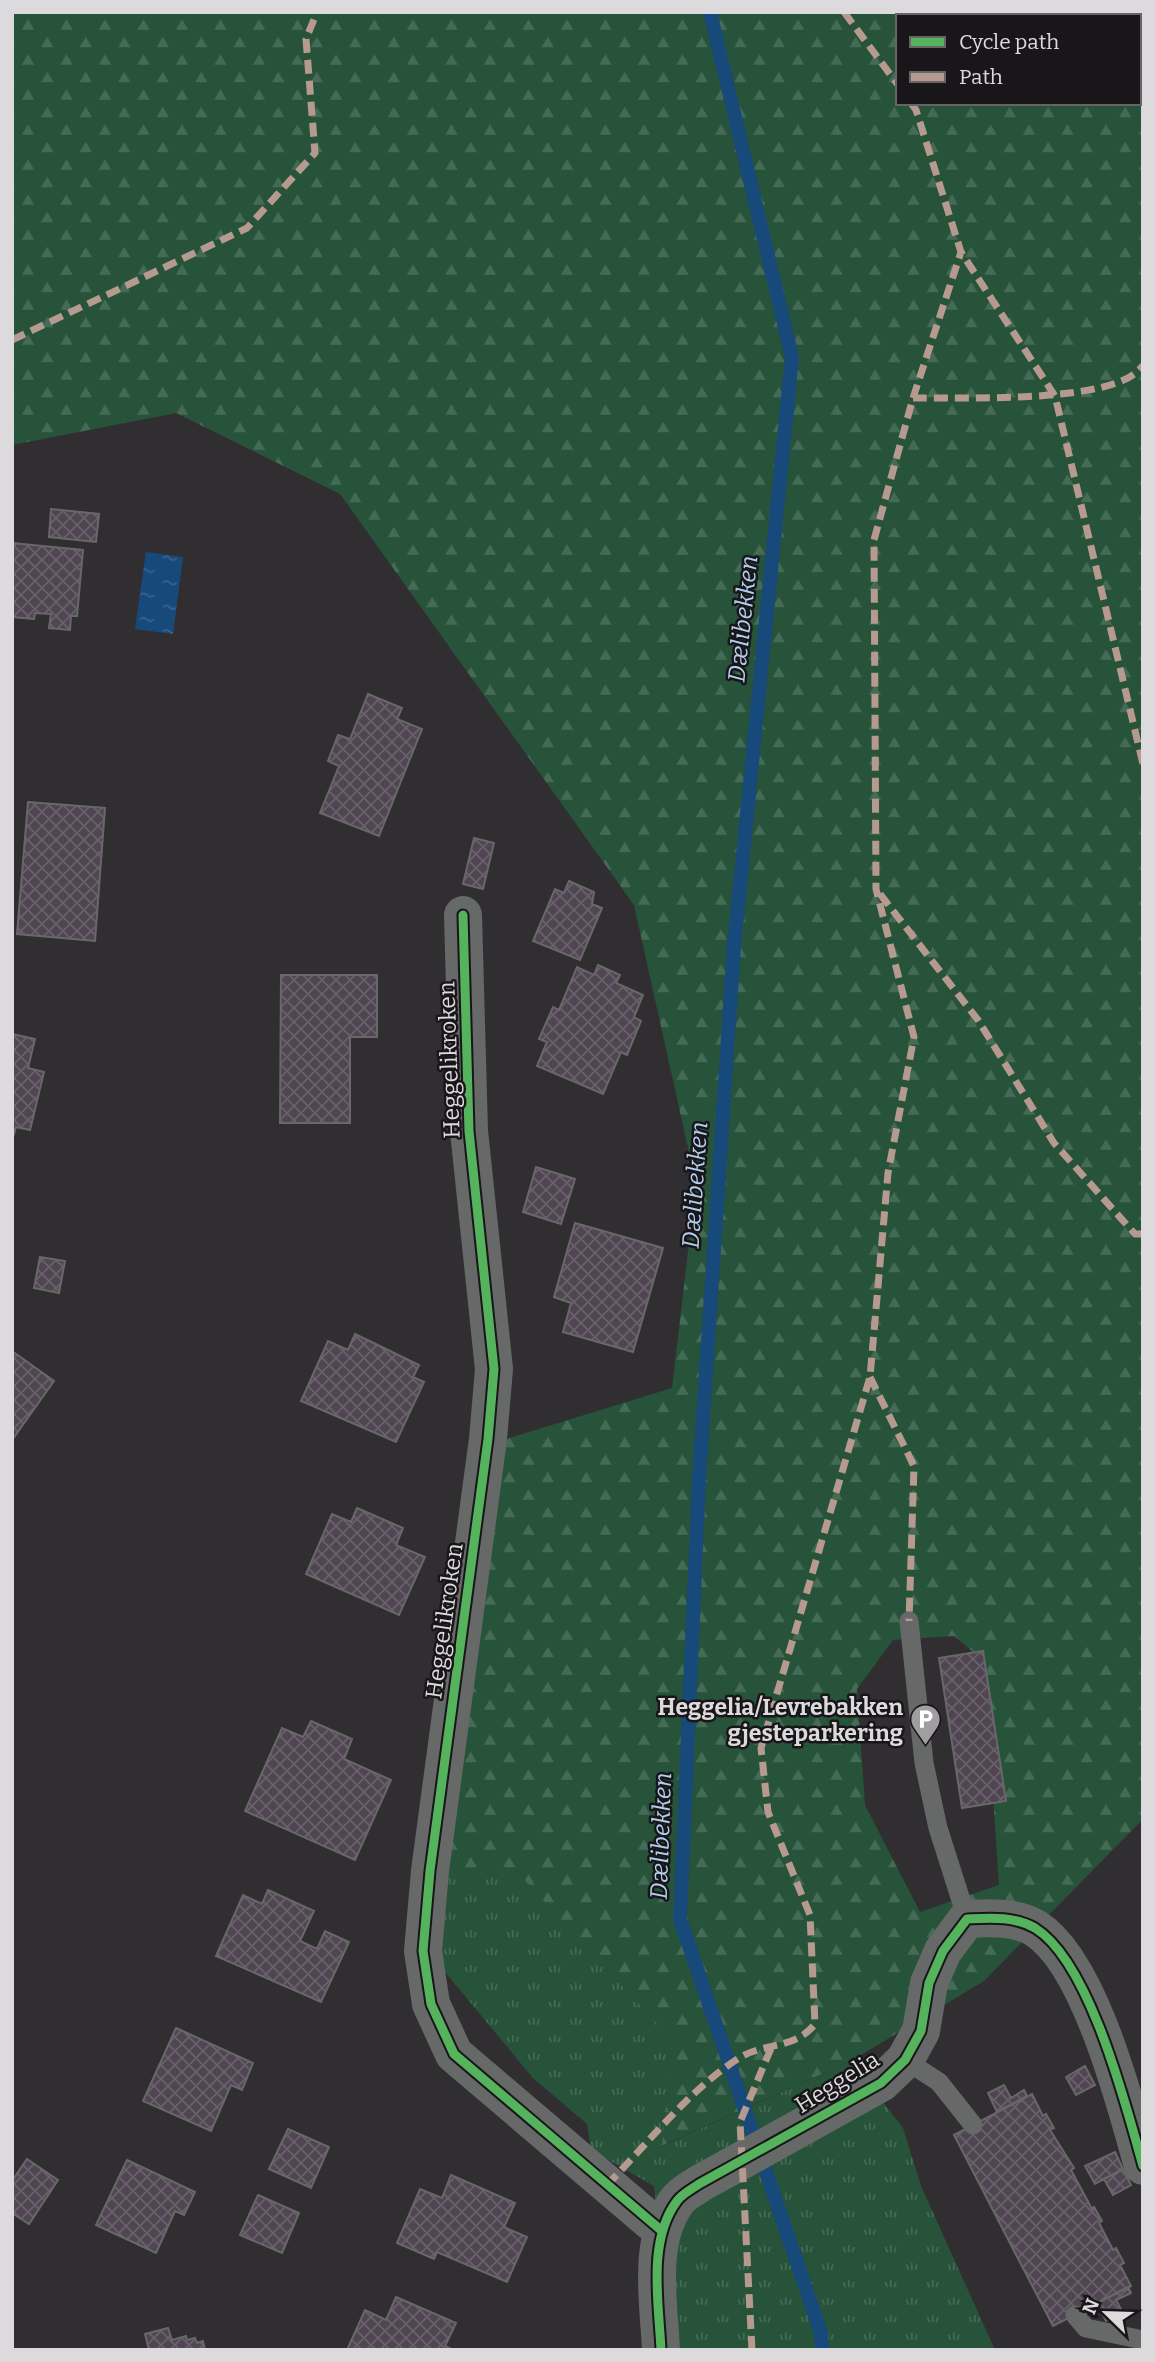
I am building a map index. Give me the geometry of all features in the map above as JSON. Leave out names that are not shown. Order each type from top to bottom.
[{"type":"street","name":"Heggelikroken","points":[[463,915],[469,1131],[494,1369],[488,1439],[430,1871],[424,1951],[431,2004],[454,2054],[670,2216]]},
{"type":"street","points":[[967,1919],[1005,1918],[1036,1928],[1072,1968],[1113,2060],[1143,2166]]},
{"type":"street","name":"Heggelia","points":[[670,2216],[699,2184],[893,2071],[921,2031],[929,1983],[943,1951],[967,1919]]},
{"type":"street","points":[[661,2350],[658,2279],[670,2216]]},
{"type":"lane","points":[[909,1621],[924,1763],[938,1828],[967,1919]]},
{"type":"lane","points":[[893,2071],[939,2082],[973,2125]]},
{"type":"lane","points":[[1075,2315],[1086,2328],[1143,2340]]},
{"type":"green space","points":[[12,12],[1143,12],[1143,1819],[984,1981],[851,2061],[661,2146],[430,1871],[500,1441],[672,1388],[696,1184],[634,905],[340,494],[176,413],[12,445]],"holes":[[[954,1636],[984,1661],[999,1885],[920,1912],[865,1805],[857,1689],[893,1640]]]},
{"type":"green space","points":[[430,1871],[520,1875],[672,2040],[662,2146],[851,2061],[903,2128],[921,2186],[995,2350],[674,2350],[654,2186],[591,2150],[587,2124],[533,2078],[440,1966]]},
{"type":"water","points":[[146,552],[183,557],[173,634],[135,629]]},
{"type":"building","points":[[51,509],[99,514],[96,542],[49,537]]},
{"type":"building","points":[[12,543],[83,550],[77,616],[71,616],[70,630],[49,628],[51,614],[35,613],[34,619],[12,617]]},
{"type":"building","points":[[368,694],[402,708],[397,719],[422,729],[379,836],[320,813],[339,766],[328,761],[338,735],[350,739]]},
{"type":"building","points":[[28,802],[105,808],[95,941],[17,934]]},
{"type":"building","points":[[474,838],[494,843],[483,889],[463,884]]},
{"type":"building","points":[[569,881],[594,892],[592,904],[602,908],[580,960],[533,941],[555,889],[564,893]]},
{"type":"building","points":[[598,965],[620,975],[616,983],[643,995],[634,1017],[641,1021],[627,1055],[621,1052],[603,1094],[537,1066],[547,1042],[539,1039],[553,1007],[559,1010],[577,967],[594,975]]},
{"type":"building","points":[[281,975],[377,975],[377,1037],[350,1037],[350,1123],[280,1123]]},
{"type":"building","points":[[12,1034],[35,1039],[28,1068],[44,1072],[30,1130],[16,1127],[12,1141]]},
{"type":"building","points":[[536,1167],[575,1179],[561,1224],[523,1212]]},
{"type":"building","points":[[575,1223],[663,1248],[633,1352],[563,1332],[571,1303],[554,1297]]},
{"type":"building","points":[[40,1257],[65,1261],[59,1293],[34,1288]]},
{"type":"building","points":[[355,1334],[419,1365],[413,1377],[424,1382],[396,1442],[301,1401],[328,1341],[348,1350]]},
{"type":"building","points":[[12,1351],[54,1381],[12,1440]]},
{"type":"building","points":[[357,1508],[403,1528],[396,1545],[425,1557],[399,1615],[306,1574],[332,1514],[351,1522]]},
{"type":"building","points":[[983,1651],[1006,1801],[962,1808],[939,1658]]},
{"type":"building","points":[[311,1721],[352,1739],[344,1759],[391,1780],[355,1860],[245,1811],[282,1728],[303,1737]]},
{"type":"building","points":[[268,1890],[314,1911],[300,1941],[317,1949],[325,1931],[349,1942],[321,2002],[216,1956],[243,1895],[262,1904]]},
{"type":"building","points":[[176,2028],[253,2063],[242,2090],[231,2085],[211,2131],[143,2101]]},
{"type":"building","points":[[1085,2066],[1095,2085],[1076,2095],[1066,2077]]},
{"type":"building","points":[[1004,2085],[1011,2098],[1024,2090],[1027,2096],[997,2112],[988,2093]]},
{"type":"building","points":[[1032,2094],[1043,2116],[1046,2114],[1054,2128],[1050,2130],[1074,2168],[1071,2170],[1092,2209],[1094,2207],[1102,2221],[1099,2223],[1113,2250],[1116,2248],[1124,2263],[1120,2265],[1131,2286],[1053,2326],[954,2135]]},
{"type":"building","points":[[288,2129],[329,2147],[311,2188],[269,2169]]},
{"type":"building","points":[[1115,2152],[1123,2169],[1095,2184],[1085,2166]]},
{"type":"building","points":[[27,2159],[58,2180],[29,2224],[12,2213],[12,2181]]},
{"type":"building","points":[[127,2160],[195,2192],[184,2215],[175,2211],[156,2253],[96,2225]]},
{"type":"building","points":[[1123,2169],[1131,2185],[1113,2195],[1104,2179]]},
{"type":"building","points":[[451,2175],[515,2203],[504,2227],[527,2237],[507,2282],[437,2252],[434,2259],[397,2243],[420,2189],[442,2198]]},
{"type":"building","points":[[258,2195],[299,2213],[282,2253],[240,2235]]},
{"type":"building","points":[[1128,2287],[1131,2293],[1116,2300],[1123,2313],[1106,2321],[1097,2303]]},
{"type":"building","points":[[396,2297],[456,2323],[445,2346],[453,2350],[347,2350],[365,2310],[386,2320]]},
{"type":"building","points":[[168,2328],[172,2340],[186,2336],[187,2340],[195,2338],[197,2343],[203,2341],[205,2350],[149,2350],[145,2334]]},
{"type":"waterway","name":"Dælibekken","points":[[710,12],[792,357],[734,946],[699,1478],[680,1919],[821,2333],[822,2350]]},
{"type":"marked path","points":[[12,340],[247,228],[315,153],[306,39],[317,12]]},
{"type":"marked path","points":[[844,12],[896,82]]},
{"type":"marked path","points":[[912,105],[961,252],[1055,396],[1143,764]]},
{"type":"marked path","points":[[607,2185],[686,2101],[720,2071],[749,2053],[798,2038],[815,2024],[810,1915],[768,1812],[761,1748],[870,1377],[888,1173],[914,1037],[876,889],[874,540],[913,398],[961,252]]},
{"type":"marked path","points":[[913,398],[999,398],[1072,393],[1103,387],[1128,378],[1143,365]]},
{"type":"marked path","points":[[880,894],[978,1020],[1054,1143],[1135,1234],[1143,1234]]},
{"type":"marked path","points":[[870,1377],[914,1466],[909,1621]]},
{"type":"marked path","points":[[752,2350],[740,2122],[772,2046]]},
{"type":"cycle path","points":[[463,915],[469,1131],[494,1369],[488,1439],[430,1871],[423,1951],[431,2004],[454,2054],[662,2231]]},
{"type":"cycle path","points":[[661,2350],[657,2293],[658,2254],[668,2217],[677,2201],[699,2184],[881,2083],[905,2060],[921,2031],[929,1983],[943,1951],[967,1919],[1002,1919],[1027,1924],[1055,1946],[1073,1971],[1089,2002],[1116,2073],[1143,2166]]},
{"type":"place","name":"Heggelia/Levrebakken gjesteparkering","points":[[926,1747]]}]
